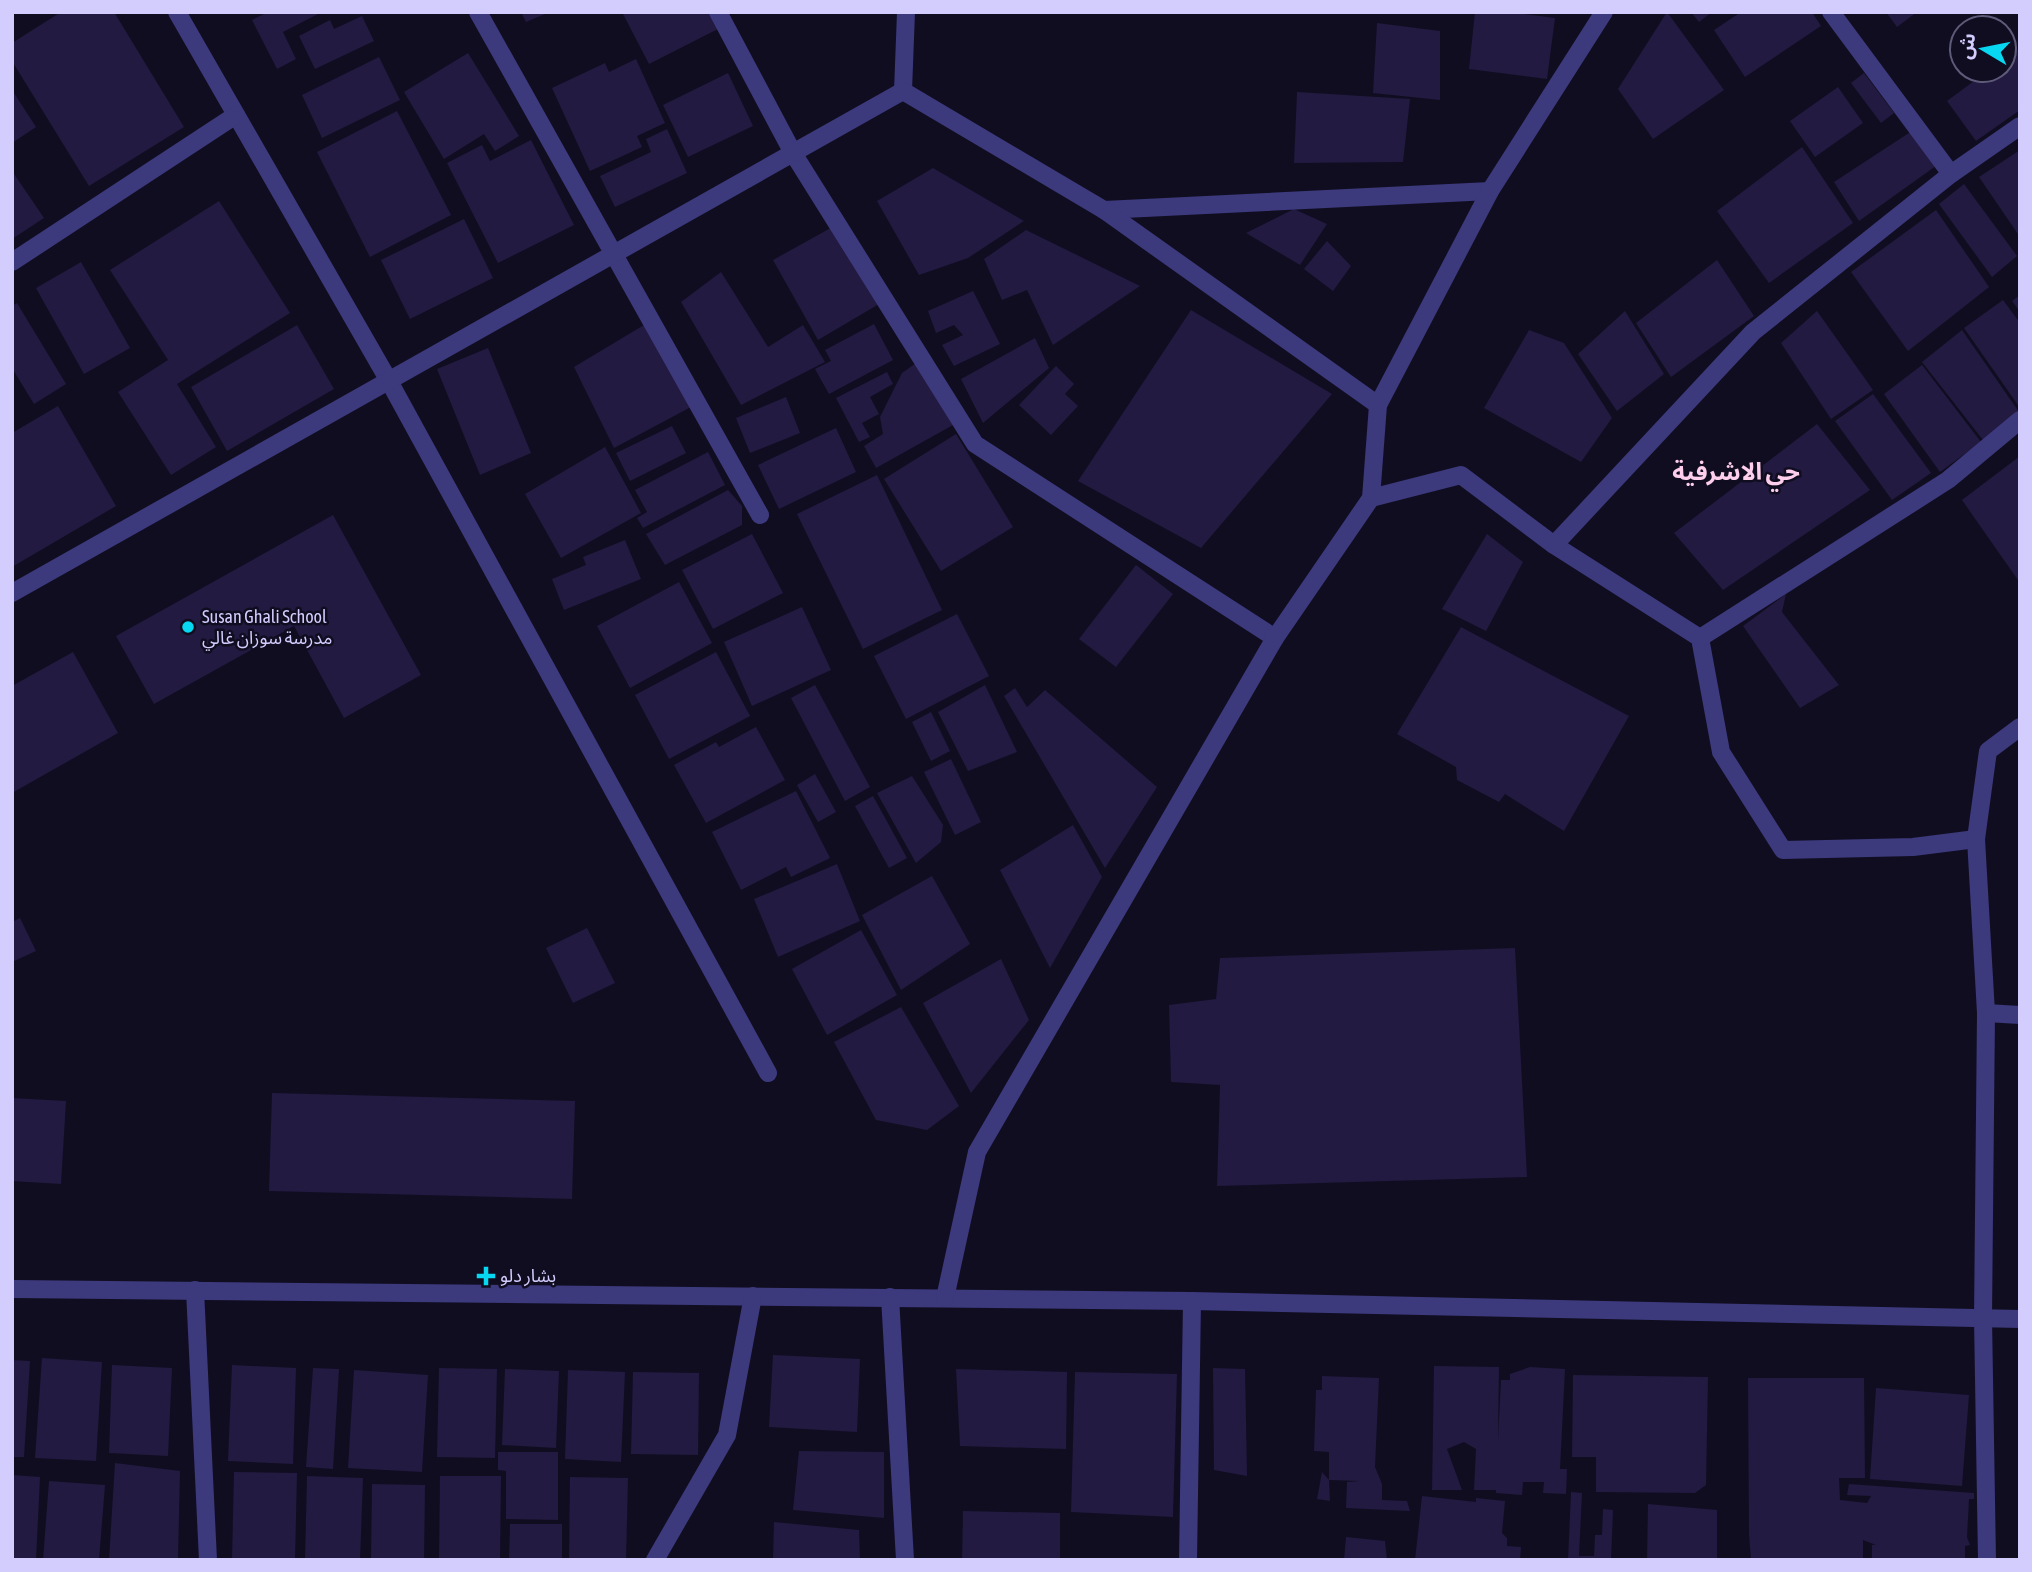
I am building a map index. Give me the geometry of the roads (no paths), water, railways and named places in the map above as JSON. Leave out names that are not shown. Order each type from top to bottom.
[{"type":"street","points":[[177,12],[389,381],[768,1073]]},
{"type":"street","points":[[478,12],[760,515]]},
{"type":"street","points":[[719,12],[793,153],[975,444],[1275,638]]},
{"type":"street","points":[[903,91],[906,12]]},
{"type":"street","points":[[945,1298],[977,1152],[1275,638],[1371,498],[1378,405],[1490,191],[1604,12]]},
{"type":"street","points":[[1831,12],[1951,174]]},
{"type":"street","points":[[12,593],[903,91]]},
{"type":"street","points":[[903,91],[1104,210],[1378,405]]},
{"type":"street","points":[[12,262],[236,115]]},
{"type":"street","points":[[1554,545],[1753,332],[1951,174],[2020,126]]},
{"type":"street","points":[[1104,210],[1490,191]]},
{"type":"street","points":[[1700,638],[1948,480],[2020,420]]},
{"type":"street","points":[[1371,498],[1461,475],[1554,545],[1700,638],[1721,752],[1783,850],[1913,847],[1976,839]]},
{"type":"street","points":[[1987,1560],[1983,1318],[1986,1013],[1976,839],[1987,751],[2020,727]]},
{"type":"street","points":[[1986,1013],[2020,1015]]},
{"type":"street","points":[[12,1289],[1192,1301],[2020,1319]]},
{"type":"street","points":[[195,1290],[208,1560]]},
{"type":"street","points":[[655,1560],[727,1435],[753,1296]]},
{"type":"street","points":[[890,1297],[905,1560]]},
{"type":"street","points":[[1188,1560],[1192,1301]]},
{"type":"place","name":"Susan Ghali School مدرسة سوزان غالي","points":[[188,627]]},
{"type":"place","name":"بشار دلو","points":[[486,1276]]},
{"type":"district","name":"حي الاشرفية","points":[[1736,472]]}]
